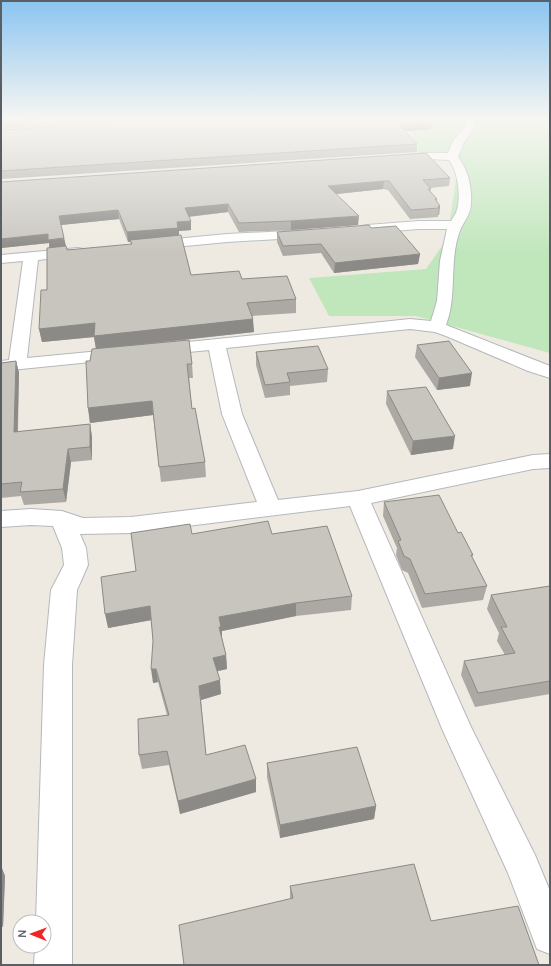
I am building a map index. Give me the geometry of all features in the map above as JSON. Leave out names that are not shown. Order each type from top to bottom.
[{"type":"street","points":[[437,327],[443,313],[446,298],[447,261],[456,225],[464,211],[464,192],[457,163]]},
{"type":"street","points":[[353,230],[419,225],[456,225]]},
{"type":"street","points":[[141,246],[227,238],[323,233]]},
{"type":"street","points":[[1,259],[94,251]]},
{"type":"street","points":[[31,257],[9,365],[410,324],[437,327],[452,332],[534,367],[550,372]]},
{"type":"street","points":[[216,344],[232,414],[270,507]]},
{"type":"street","points":[[1,519],[62,519],[81,526],[131,524],[358,498],[533,462],[550,461]]},
{"type":"street","points":[[358,498],[458,731],[523,867],[550,936]]},
{"type":"street","points":[[53,965],[58,665],[64,590],[76,565],[74,548],[62,519]]},
{"type":"green space","points":[[459,163],[550,163],[550,353],[416,316],[329,316],[309,278],[426,269],[447,239]]},
{"type":"building","points":[[1,163],[123,163],[1,171]]},
{"type":"building","points":[[278,163],[436,163],[450,178],[423,180],[431,189],[428,189],[437,199],[435,199],[440,206],[438,206],[439,208],[411,210],[389,181],[384,181],[328,186],[359,216],[239,223],[228,204],[185,208],[191,221],[177,222],[178,228],[127,232],[118,210],[59,216],[64,238],[48,240],[48,234],[1,239],[1,182]]},
{"type":"building","points":[[369,225],[371,228],[396,226],[420,254],[335,263],[321,244],[283,246],[277,232]]},
{"type":"building","points":[[181,235],[191,275],[239,271],[242,279],[287,276],[296,299],[247,303],[253,319],[94,336],[95,323],[39,329],[41,290],[47,290],[47,248],[66,246],[67,250],[132,244],[130,240]]},
{"type":"building","points":[[189,340],[192,364],[187,364],[192,409],[195,408],[205,462],[159,467],[152,401],[88,408],[86,361],[90,361],[92,349]]},
{"type":"building","points":[[449,341],[472,373],[439,378],[417,345]]},
{"type":"building","points":[[318,346],[328,369],[287,373],[290,382],[265,385],[256,352]]},
{"type":"building","points":[[16,361],[14,432],[90,424],[90,447],[68,449],[63,489],[20,492],[22,482],[1,484],[1,363]]},
{"type":"building","points":[[426,387],[455,436],[413,441],[387,391]]},
{"type":"building","points":[[439,495],[458,533],[461,532],[487,586],[425,594],[410,559],[404,556],[398,541],[401,540],[384,502]]},
{"type":"building","points":[[268,521],[272,534],[327,526],[352,596],[296,603],[219,617],[221,627],[219,627],[226,655],[213,658],[220,680],[199,686],[206,755],[245,745],[256,779],[178,801],[167,751],[139,755],[138,719],[169,715],[156,669],[151,669],[153,641],[150,606],[105,614],[101,577],[136,571],[131,533],[190,524],[192,534]]},
{"type":"building","points":[[550,586],[550,681],[478,693],[464,661],[515,653],[501,627],[507,627],[491,595]]},
{"type":"building","points":[[357,747],[376,806],[280,825],[267,763]]},
{"type":"building","points":[[414,864],[431,921],[518,906],[539,965],[184,965],[179,925],[293,898],[290,886]]}]
